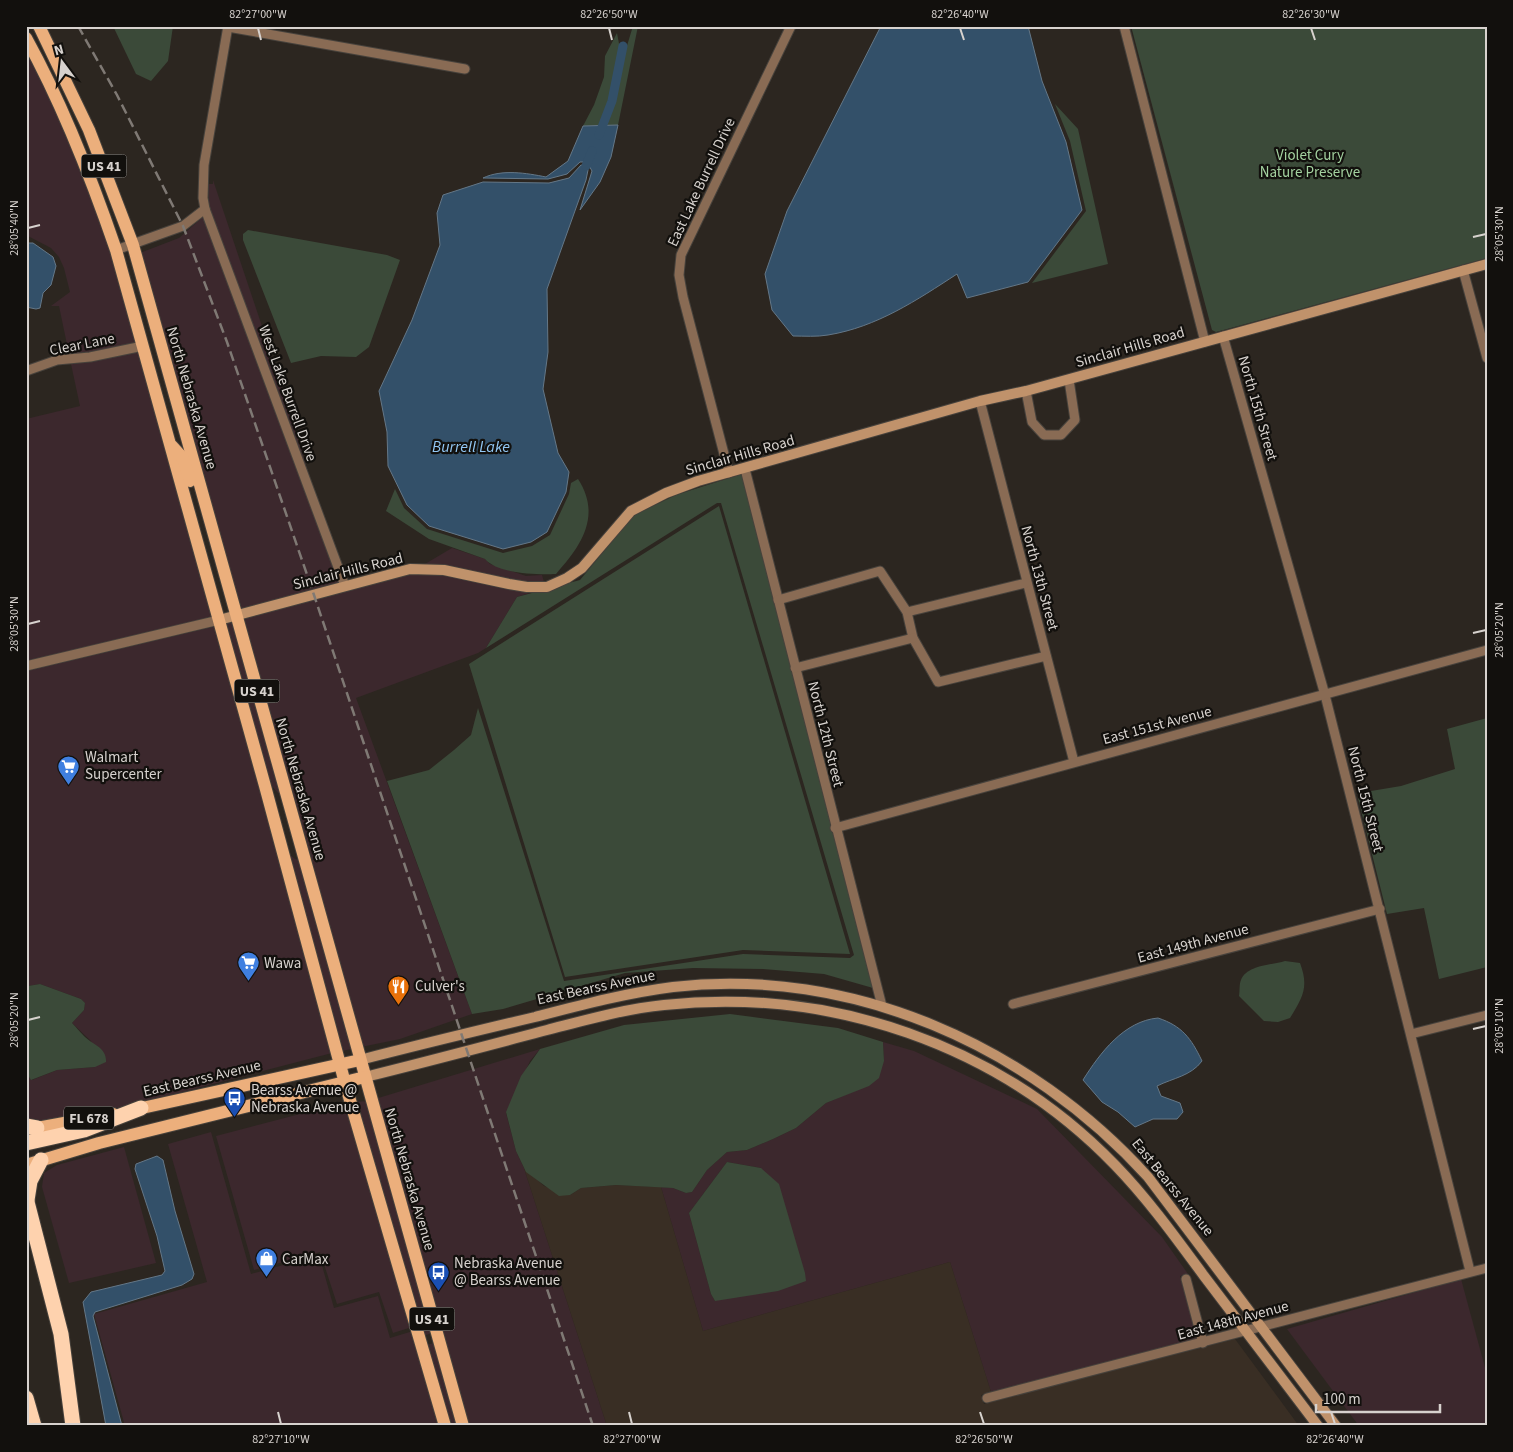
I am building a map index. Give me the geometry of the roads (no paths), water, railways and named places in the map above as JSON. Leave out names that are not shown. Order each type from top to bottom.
[{"type":"highway","points":[[26,1142],[84,1130],[141,1108]]},
{"type":"highway","points":[[41,1160],[30,1181],[27,1199],[61,1334],[73,1426]]},
{"type":"highway","points":[[26,1398],[34,1426]]},
{"type":"main road","name":"North Nebraska Avenue","points":[[39,26],[89,130],[133,245],[463,1426]]},
{"type":"main road","name":"US 41","points":[[26,38],[56,96],[79,150],[116,250],[265,786],[340,1066],[445,1426]]},
{"type":"main road","name":"Sinclair Hills Road","points":[[219,620],[410,570],[444,570],[518,586],[547,586],[567,578],[582,568],[632,511],[666,493],[728,473],[980,401],[1070,380],[1487,264]]},
{"type":"main road","points":[[143,346],[154,356],[171,414],[176,420],[182,421]]},
{"type":"main road","points":[[170,444],[183,458],[198,506],[204,519],[211,525]]},
{"type":"main road","points":[[265,786],[276,796],[289,847],[297,856],[303,855]]},
{"type":"main road","name":"East Bearss Avenue","points":[[30,1128],[141,1108],[287,1075],[340,1066],[625,994],[675,987],[728,985],[784,987],[835,995],[882,1006],[975,1043],[1052,1090],[1098,1126],[1148,1177],[1336,1426]]},
{"type":"main road","name":"East Bearss Avenue","points":[[26,1165],[99,1143],[365,1078],[589,1020],[663,1005],[699,1002],[772,1002],[833,1011],[886,1024],[939,1044],[980,1063],[1035,1096],[1075,1128],[1115,1165],[1136,1188],[1318,1426]]},
{"type":"main road","points":[[420,1341],[437,1337]]},
{"type":"street","name":"East Lake Burrell Drive","points":[[728,473],[683,297],[679,275],[681,255],[791,26]]},
{"type":"street","points":[[1124,26],[1205,342]]},
{"type":"street","points":[[228,27],[464,69]]},
{"type":"street","name":"West Lake Burrell Drive","points":[[228,27],[204,166],[203,198],[205,210],[345,586]]},
{"type":"street","points":[[116,250],[183,226],[205,210]]},
{"type":"street","points":[[1463,270],[1487,358]]},
{"type":"street","name":"North 15th Street","points":[[1223,336],[1325,695],[1470,1272]]},
{"type":"street","name":"Clear Lane","points":[[26,371],[57,360],[90,357],[143,346]]},
{"type":"street","points":[[1026,391],[1032,422],[1044,436],[1061,435],[1075,420],[1070,380]]},
{"type":"street","name":"North 13th Street","points":[[980,401],[1074,762]]},
{"type":"street","name":"North 12th Street","points":[[745,469],[835,828],[882,1006]]},
{"type":"street","points":[[778,600],[880,571],[906,612],[913,638],[938,682],[1046,656]]},
{"type":"street","points":[[906,612],[1026,583]]},
{"type":"street","name":"Sinclair Hills Road","points":[[26,666],[219,620]]},
{"type":"street","points":[[795,668],[913,638]]},
{"type":"street","name":"East 151st Avenue","points":[[835,828],[1487,650]]},
{"type":"street","name":"East 149th Avenue","points":[[1013,1004],[1380,909]]},
{"type":"street","points":[[1410,1034],[1487,1015]]},
{"type":"street","name":"East 148th Avenue","points":[[987,1398],[1487,1268]]},
{"type":"street","points":[[1186,1280],[1203,1343]]},
{"type":"water","points":[[881,26],[1028,26],[1042,81],[1066,142],[1082,210],[1028,282],[967,298],[957,274],[912,303],[863,326],[824,336],[793,336],[772,310],[765,274],[787,211]]},
{"type":"water","points":[[618,125],[611,157],[600,182],[580,210],[592,171],[587,162],[580,162],[567,174],[548,179],[483,178],[498,173],[522,173],[546,177],[568,161],[583,126]]},
{"type":"water","name":"Burrell Lake","points":[[581,165],[586,166],[588,170],[586,180],[547,289],[548,352],[543,389],[558,453],[569,472],[566,492],[547,532],[531,542],[503,549],[429,526],[407,505],[388,466],[387,432],[379,391],[412,320],[440,245],[437,213],[443,195],[483,182],[549,183],[569,178]]},
{"type":"water","points":[[26,243],[33,243],[53,257],[56,266],[51,285],[43,293],[40,308],[36,309],[26,307]]},
{"type":"water","points":[[1158,1018],[1180,1029],[1190,1039],[1202,1061],[1193,1070],[1157,1086],[1161,1096],[1180,1103],[1183,1112],[1177,1119],[1153,1119],[1135,1127],[1118,1112],[1102,1102],[1083,1080],[1097,1059],[1114,1040],[1134,1025]]},
{"type":"water","points":[[157,1156],[163,1160],[175,1211],[194,1274],[192,1279],[182,1285],[95,1312],[93,1316],[122,1426],[106,1426],[83,1302],[91,1292],[162,1275],[165,1271],[157,1236],[135,1169],[136,1164]]},
{"type":"waterway","points":[[599,135],[612,101],[623,46]]},
{"type":"waterway","points":[[586,166],[592,151]]},
{"type":"railway","points":[[78,26],[117,95],[183,226],[227,342],[593,1426]]},
{"type":"place","name":"Walmart Supercenter","points":[[69,785]]},
{"type":"place","name":"Wawa","points":[[248,982]]},
{"type":"place","name":"Culver's","points":[[399,1005]]},
{"type":"place","name":"Bearss Avenue @ Nebraska Avenue","points":[[235,1118]]},
{"type":"place","name":"CarMax","points":[[266,1278]]},
{"type":"place","name":"Nebraska Avenue @ Bearss Avenue","points":[[438,1291]]},
{"type":"park label","name":"Violet Cury Nature Preserve","points":[[1310,164]]}]
